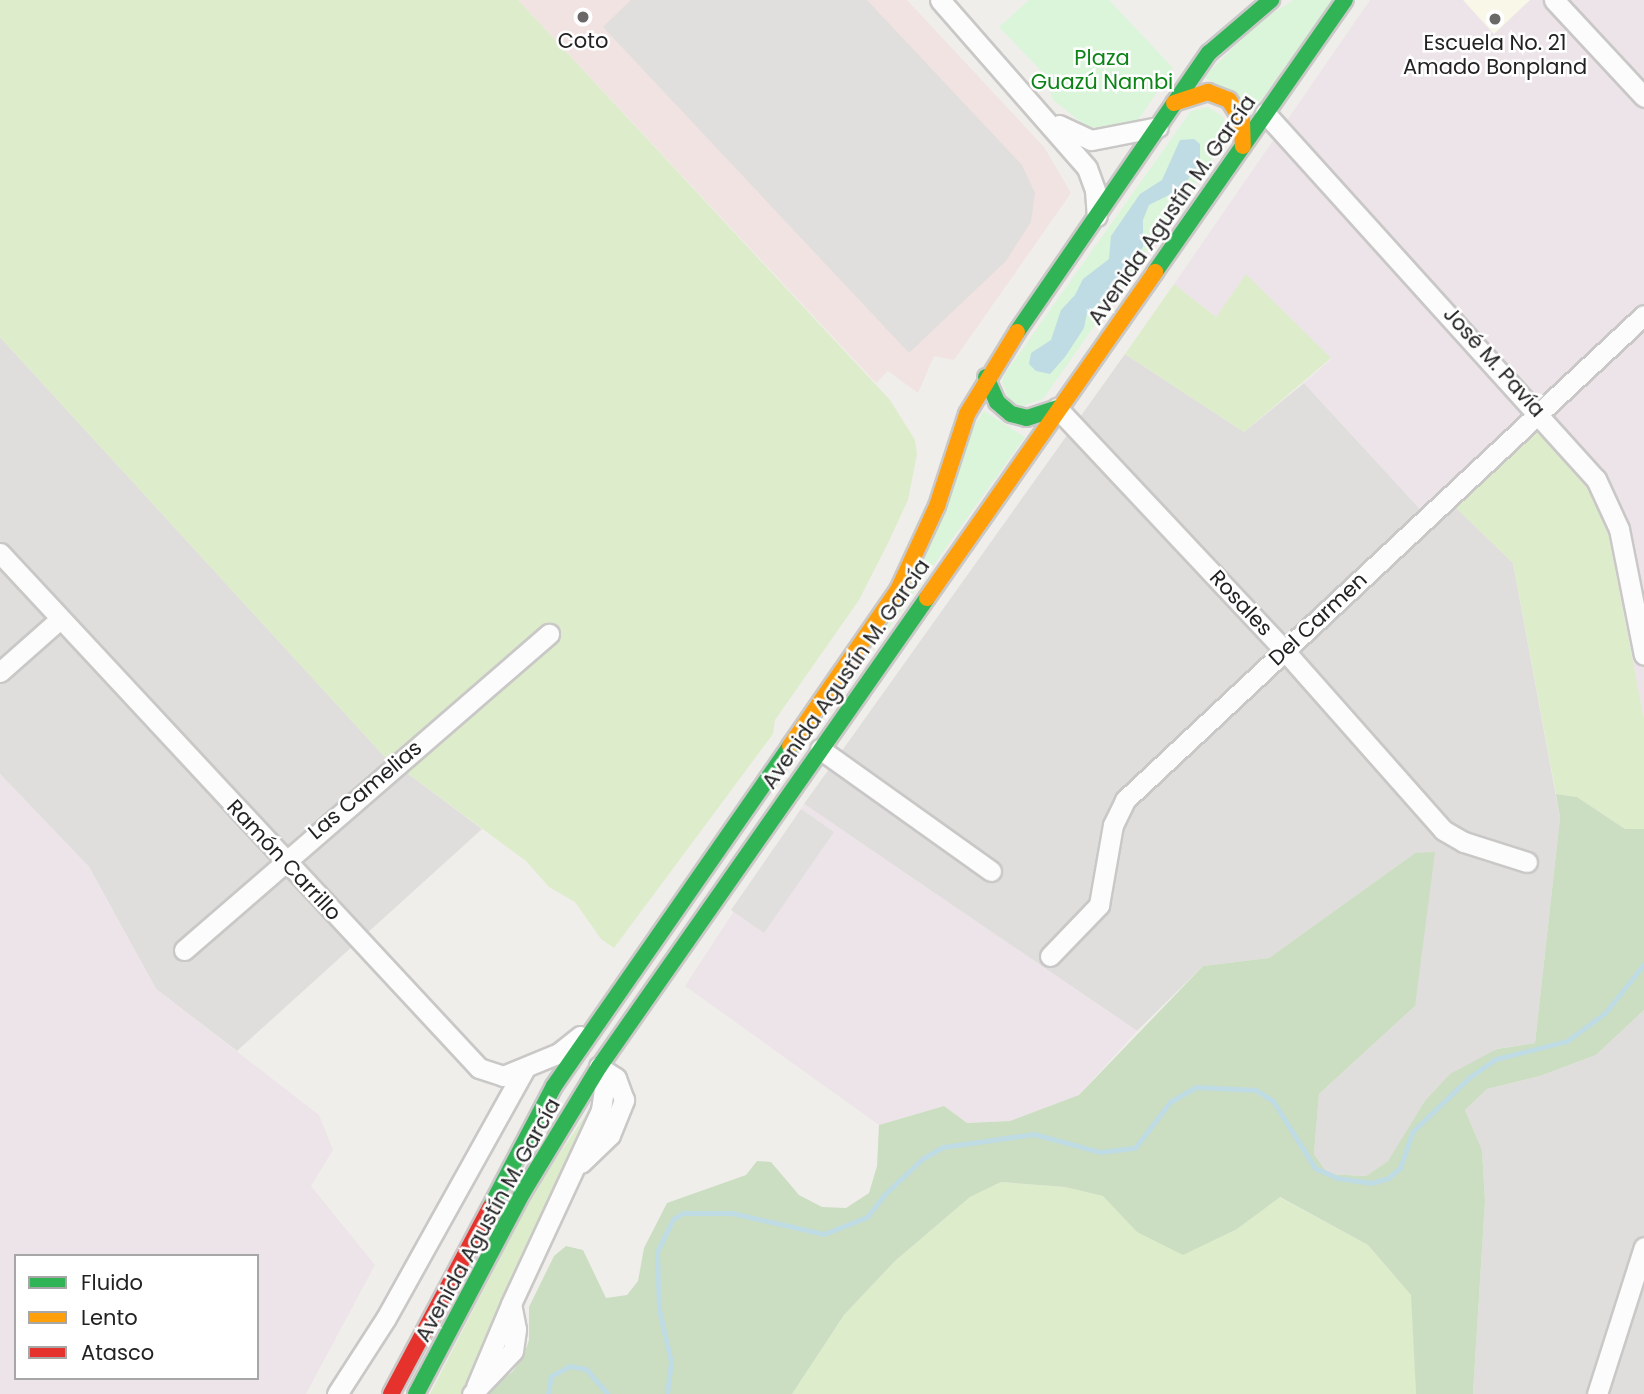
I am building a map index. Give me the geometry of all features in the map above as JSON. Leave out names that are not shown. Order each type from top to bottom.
[{"type":"main road","name":"Avenida Agustín M. García","points":[[391,1394],[554,1086],[594,1023],[898,590],[937,506],[967,414],[986,377],[1209,53],[1271,0]]},
{"type":"main road","name":"Avenida Agustín M. García","points":[[416,1394],[523,1192],[599,1067],[1345,0]]},
{"type":"main road","points":[[1174,103],[1208,92],[1229,100],[1242,121],[1243,146]]},
{"type":"main road","points":[[986,377],[997,402],[1011,414],[1027,418],[1058,408]]},
{"type":"street","points":[[940,0],[1047,117],[1093,179],[1097,216]]},
{"type":"street","points":[[1554,0],[1644,97]]},
{"type":"street","name":"José M. Pavía","points":[[1265,113],[1540,412],[1608,498],[1644,654]]},
{"type":"street","points":[[1047,117],[1091,140],[1158,127]]},
{"type":"street","name":"Del Carmen","points":[[1050,956],[1099,905],[1113,825],[1125,800],[1644,315]]},
{"type":"street","name":"Rosales","points":[[1058,408],[1284,650],[1443,830],[1464,842],[1527,862]]},
{"type":"street","name":"Ramón Carrillo","points":[[0,553],[479,1068],[503,1076],[525,1068],[559,1053],[594,1023]]},
{"type":"street","points":[[0,672],[61,619]]},
{"type":"street","name":"Las Camelias","points":[[184,950],[283,860],[549,634]]},
{"type":"street","points":[[820,749],[991,871]]},
{"type":"street","points":[[473,1392],[502,1367],[513,1351],[516,1329],[511,1304],[601,1110],[604,1089],[599,1067]]},
{"type":"street","points":[[337,1394],[386,1318],[525,1068]]},
{"type":"street","points":[[1597,1394],[1644,1247]]},
{"type":"shaded area","points":[[518,0],[907,0],[1044,147],[1071,193],[954,360],[934,356],[918,393],[888,371],[876,383]]},
{"type":"shaded area","points":[[631,0],[867,0],[1022,165],[1035,193],[1031,222],[1006,261],[909,353],[603,27]]},
{"type":"shaded area","points":[[1370,0],[1644,0],[1644,719],[1599,504],[1537,423],[1432,522],[1304,383],[1331,359],[1246,275],[1216,317],[1174,284]]},
{"type":"shaded area","name":"Escuela No. 21 Amado Bonpland","points":[[1463,0],[1530,0],[1494,34]]},
{"type":"shaded area","points":[[0,337],[383,755],[482,829],[237,1051],[156,989],[89,867],[0,774]]},
{"type":"shaded area","points":[[1125,354],[1244,432],[1304,383],[1432,522],[1452,504],[1513,563],[1560,818],[1535,1043],[1496,1049],[1388,1161],[1366,1176],[1328,1174],[1314,1154],[1319,1094],[1415,1006],[1415,853],[1269,958],[1203,966],[1137,1031],[804,804]]},
{"type":"shaded area","points":[[0,774],[89,867],[156,989],[319,1115],[333,1150],[311,1186],[375,1265],[306,1394],[0,1394]]},
{"type":"shaded area","points":[[804,804],[1137,1031],[1079,1095],[1010,1121],[967,1123],[944,1106],[879,1125],[685,986]]},
{"type":"shaded area","points":[[801,809],[834,832],[764,933],[731,910]]},
{"type":"shaded area","points":[[1644,1010],[1644,1394],[1473,1394],[1485,1201],[1482,1150],[1465,1110],[1487,1089],[1540,1076],[1596,1055]]},
{"type":"green space","points":[[0,0],[518,0],[890,400],[915,440],[917,454],[908,500],[888,543],[859,600],[775,720],[773,734],[614,948],[601,939],[575,902],[549,887],[526,861],[383,755],[0,337]]},
{"type":"green space","name":"Plaza Guazú Nambi","points":[[1029,0],[1109,0],[1173,68],[1137,122],[1117,129],[1087,127],[1052,99],[1049,79],[999,27]]},
{"type":"green space","points":[[1294,0],[1332,0],[1253,112],[1204,77],[1259,22]]},
{"type":"green space","points":[[1208,107],[1224,117],[1226,139],[1043,399],[1022,406],[1010,402],[1002,382],[1004,375],[1191,111]]},
{"type":"green space","points":[[1246,274],[1331,358],[1244,432],[1125,354],[1174,284],[1216,317]]},
{"type":"green space","points":[[984,411],[1025,437],[885,633],[969,433]]},
{"type":"green space","points":[[1537,423],[1599,504],[1607,527],[1644,719],[1644,829],[1625,829],[1577,797],[1556,794],[1513,563],[1452,504]]},
{"type":"green space","points":[[1556,794],[1577,797],[1625,829],[1644,829],[1644,1010],[1596,1055],[1540,1076],[1487,1089],[1465,1110],[1482,1150],[1485,1201],[1473,1394],[1416,1394],[1411,1295],[1368,1245],[1280,1197],[1237,1229],[1183,1255],[1137,1232],[1103,1196],[1065,1187],[1001,1182],[970,1197],[895,1261],[844,1315],[792,1394],[482,1394],[512,1372],[523,1358],[529,1340],[529,1307],[554,1256],[566,1246],[583,1250],[606,1298],[627,1295],[638,1281],[644,1248],[667,1203],[746,1175],[757,1161],[771,1162],[799,1195],[822,1207],[846,1208],[869,1193],[877,1166],[879,1125],[944,1106],[967,1123],[1010,1121],[1079,1095],[1203,966],[1269,958],[1415,853],[1435,852],[1415,1006],[1319,1094],[1314,1154],[1328,1174],[1366,1176],[1388,1161],[1425,1101],[1450,1074],[1497,1049],[1535,1043],[1560,818]]},
{"type":"green space","points":[[597,1098],[461,1394],[430,1394],[535,1190]]},
{"type":"green space","points":[[1001,1182],[1065,1187],[1104,1196],[1137,1232],[1237,1229],[1279,1197],[1368,1245],[1412,1296],[1416,1394],[792,1394],[844,1315],[895,1261],[970,1197]]},
{"type":"water","points":[[1194,139],[1200,144],[1200,163],[1181,189],[1149,205],[1143,220],[1143,247],[1109,295],[1087,313],[1084,328],[1065,357],[1050,374],[1036,371],[1029,364],[1031,353],[1051,340],[1061,310],[1075,295],[1083,279],[1109,259],[1111,236],[1140,194],[1162,180],[1180,140]]},
{"type":"waterway","points":[[667,1394],[671,1362],[659,1309],[657,1252],[673,1219],[683,1213],[732,1213],[824,1234],[867,1217],[885,1194],[922,1159],[943,1147],[1034,1134],[1100,1152],[1135,1148],[1170,1102],[1196,1087],[1256,1090],[1273,1101],[1315,1168],[1337,1178],[1371,1183],[1388,1178],[1400,1168],[1413,1131],[1470,1077],[1496,1059],[1567,1041],[1605,1013],[1644,964]]},
{"type":"waterway","points":[[548,1394],[551,1376],[570,1366],[586,1369],[608,1394]]},
{"type":"traffic: fast","points":[[1017,332],[1209,53],[1271,0]]},
{"type":"traffic: fast","points":[[1155,272],[1345,0]]},
{"type":"traffic: fast","points":[[986,377],[997,402],[1011,414],[1027,418],[1057,408]]},
{"type":"traffic: fast","points":[[416,1394],[523,1192],[599,1067],[927,598]]},
{"type":"traffic: fast","points":[[490,1208],[554,1086],[790,746]]},
{"type":"traffic: slow","points":[[1174,103],[1208,92],[1229,100],[1242,121],[1243,146]]},
{"type":"traffic: slow","points":[[927,598],[1155,272]]},
{"type":"traffic: slow","points":[[790,746],[898,590],[937,506],[967,414],[1017,332]]},
{"type":"traffic: jam","points":[[391,1394],[490,1208]]},
{"type":"place","name":"Coto","points":[[583,17]]},
{"type":"place","name":"Escuela No. 21 Amado Bonpland","points":[[1495,19]]}]
